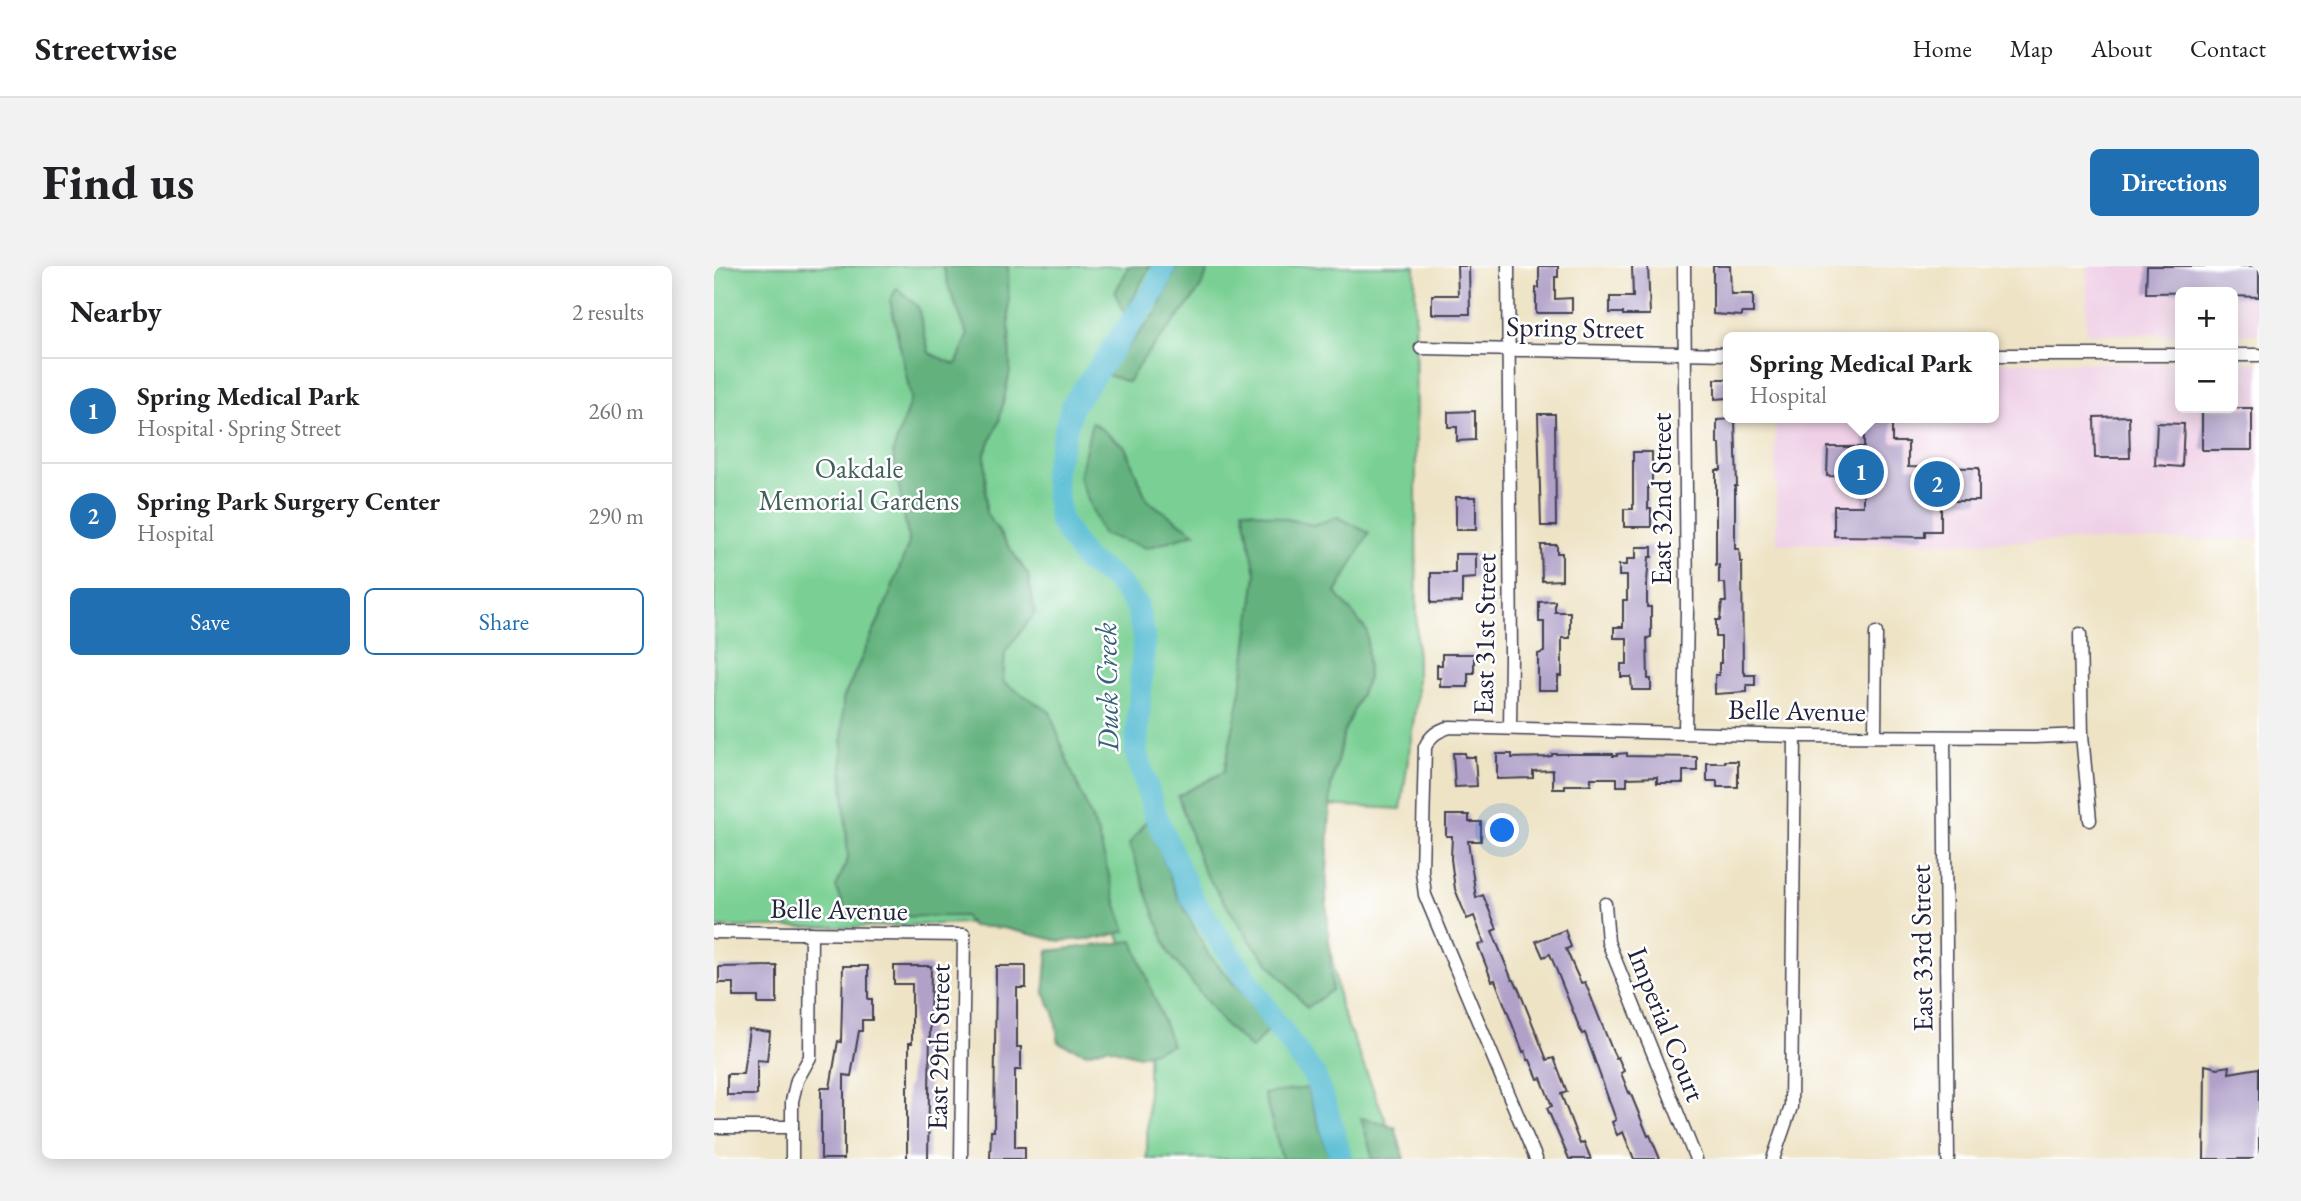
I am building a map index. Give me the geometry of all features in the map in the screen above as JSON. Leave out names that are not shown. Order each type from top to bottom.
[{"type":"street","name":"East 31st Street","points":[[1507,266],[1510,728],[1450,727],[1437,731],[1431,737],[1425,747],[1422,872],[1428,907],[1536,1159]]},
{"type":"street","name":"East 32nd Street","points":[[1684,266],[1687,610],[1685,733]]},
{"type":"street","name":"Spring Street","points":[[1422,348],[1723,354]]},
{"type":"street","points":[[1999,355],[2175,355]]},
{"type":"street","points":[[2238,355],[2259,355]]},
{"type":"street","points":[[1875,735],[1876,633]]},
{"type":"street","points":[[2080,634],[2082,735],[2090,820]]},
{"type":"street","name":"Belle Avenue","points":[[1510,728],[1795,736],[2082,735]]},
{"type":"street","points":[[1773,1159],[1791,1107],[1795,736]]},
{"type":"street","name":"East 33rd Street","points":[[1944,737],[1948,1159]]},
{"type":"street","name":"Imperial Court","points":[[1605,904],[1608,942],[1696,1159]]},
{"type":"street","name":"Belle Avenue","points":[[714,932],[964,935]]},
{"type":"street","points":[[792,1159],[792,1101],[797,1080],[810,1057],[811,933]]},
{"type":"street","name":"East 29th Street","points":[[961,1159],[964,935]]},
{"type":"street","points":[[714,1127],[792,1128]]},
{"type":"shaded area","points":[[2087,266],[2259,266],[2259,334],[2238,334],[2238,287],[2175,287],[2175,334],[2086,334]]},
{"type":"shaded area","points":[[1999,362],[2175,363],[2175,413],[2238,413],[2238,363],[2259,363],[2259,539],[1777,544],[1775,423],[1999,423]]},
{"type":"green space","name":"Oakdale Memorial Gardens","points":[[714,266],[1415,266],[1417,696],[1401,809],[1324,805],[1322,898],[1340,1006],[1401,1159],[1147,1159],[1149,1006],[1111,918],[854,927],[714,927]]},
{"type":"green space","points":[[943,266],[1008,266],[1010,371],[999,422],[985,453],[986,513],[1028,575],[1035,613],[1005,652],[1003,682],[1050,712],[1098,834],[1126,931],[1100,938],[1060,941],[1003,928],[972,926],[964,916],[848,917],[836,887],[848,859],[842,765],[843,699],[885,606],[909,543],[893,452],[911,398],[890,300],[897,288],[918,307],[929,353],[956,365],[968,336]]},
{"type":"green space","points":[[1129,266],[1150,266],[1125,314],[1115,293]]},
{"type":"green space","points":[[1177,266],[1208,266],[1206,276],[1192,300],[1146,355],[1128,382],[1105,374],[1157,312]]},
{"type":"green space","points":[[1092,422],[1125,447],[1147,500],[1195,533],[1147,548],[1102,534],[1079,478]]},
{"type":"green space","points":[[1243,509],[1313,525],[1338,517],[1369,533],[1336,593],[1367,631],[1368,678],[1344,732],[1331,787],[1326,895],[1332,990],[1307,1008],[1251,942],[1203,870],[1178,796],[1224,772],[1241,691],[1256,574]]},
{"type":"green space","points":[[1147,819],[1175,890],[1208,954],[1271,1026],[1252,1049],[1225,1025],[1169,953],[1129,845]]},
{"type":"green space","points":[[1133,941],[1172,1045],[1139,1056],[1107,1047],[1087,1053],[1059,1043],[1054,1012],[1044,993],[1048,951]]},
{"type":"green space","points":[[1307,1088],[1330,1159],[1282,1159],[1264,1094]]},
{"type":"green space","points":[[1361,1118],[1395,1127],[1404,1159],[1373,1159]]},
{"type":"building","points":[[1457,266],[1469,266],[1470,314],[1432,314],[1432,295],[1458,295]]},
{"type":"building","points":[[1539,266],[1558,266],[1555,299],[1572,298],[1572,313],[1536,313]]},
{"type":"building","points":[[1632,266],[1648,266],[1650,315],[1610,313],[1610,297],[1633,297]]},
{"type":"building","points":[[1713,266],[1730,266],[1731,294],[1753,294],[1753,313],[1742,313],[1742,316],[1713,314]]},
{"type":"building","points":[[2147,266],[2259,266],[2259,297],[2238,296],[2238,287],[2175,287],[2175,293],[2146,293]]},
{"type":"building","points":[[1715,379],[1723,379],[1723,398],[1715,399]]},
{"type":"building","points":[[2238,408],[2252,408],[2252,450],[2202,450],[2202,413],[2238,413]]},
{"type":"building","points":[[1475,411],[1475,440],[1457,441],[1457,427],[1448,427],[1448,412]]},
{"type":"building","points":[[1538,414],[1555,414],[1556,526],[1541,526]]},
{"type":"building","points":[[2129,416],[2130,458],[2095,458],[2094,417]]},
{"type":"building","points":[[1717,420],[1735,423],[1735,549],[1739,549],[1742,562],[1743,672],[1745,675],[1755,675],[1755,685],[1747,685],[1747,692],[1715,694],[1715,675],[1719,675],[1721,663],[1721,637],[1716,637],[1716,620],[1720,620],[1722,602],[1726,602],[1725,583],[1719,583],[1719,565],[1716,565],[1716,470],[1721,470]]},
{"type":"building","points":[[1864,423],[1892,423],[1892,442],[1908,442],[1908,467],[1979,468],[1979,501],[1941,501],[1941,531],[1925,531],[1925,537],[1834,536],[1834,506],[1863,506],[1863,477],[1827,476],[1828,447],[1864,447]]},
{"type":"building","points":[[2157,423],[2184,424],[2182,467],[2155,465]]},
{"type":"building","points":[[1633,452],[1652,452],[1652,484],[1648,484],[1651,527],[1624,527],[1624,509],[1633,509]]},
{"type":"building","points":[[1456,497],[1476,497],[1476,530],[1456,530]]},
{"type":"building","points":[[1541,545],[1557,545],[1557,553],[1562,553],[1562,580],[1542,581]]},
{"type":"building","points":[[1636,547],[1652,547],[1647,582],[1647,607],[1651,607],[1651,637],[1647,638],[1648,679],[1651,679],[1651,690],[1632,690],[1631,677],[1621,677],[1621,664],[1627,664],[1627,638],[1614,638],[1614,627],[1623,627],[1623,600],[1627,600],[1627,576],[1619,576],[1619,565],[1627,565],[1627,559],[1636,559]]},
{"type":"building","points":[[1455,554],[1476,554],[1476,578],[1462,579],[1462,602],[1431,603],[1431,573],[1455,573]]},
{"type":"building","points":[[1555,601],[1555,612],[1570,612],[1570,638],[1562,638],[1562,676],[1558,676],[1558,690],[1538,690],[1538,654],[1544,652],[1544,622],[1539,622],[1539,602]]},
{"type":"building","points":[[1442,654],[1474,654],[1474,673],[1468,673],[1468,687],[1440,687],[1437,665],[1442,665]]},
{"type":"building","points":[[1453,753],[1465,753],[1465,757],[1475,757],[1477,786],[1455,787]]},
{"type":"building","points":[[1627,753],[1627,756],[1697,757],[1697,771],[1683,771],[1683,783],[1657,783],[1657,777],[1627,778],[1627,786],[1617,786],[1617,778],[1591,778],[1591,785],[1565,785],[1565,789],[1553,789],[1553,770],[1533,771],[1533,778],[1497,779],[1497,754],[1512,754],[1512,758],[1547,757],[1552,754],[1617,756]]},
{"type":"building","points":[[1738,761],[1738,787],[1717,787],[1717,781],[1707,781],[1707,763]]},
{"type":"building","points":[[1446,815],[1469,815],[1469,822],[1481,822],[1481,841],[1468,841],[1476,898],[1483,895],[1497,929],[1492,931],[1512,980],[1519,990],[1547,1060],[1554,1058],[1567,1092],[1561,1094],[1580,1144],[1584,1142],[1591,1159],[1569,1159],[1547,1108],[1552,1106],[1541,1078],[1538,1079],[1525,1051],[1523,1052],[1495,980],[1492,981],[1478,945],[1484,943],[1474,916],[1467,919],[1455,889],[1451,859],[1452,836],[1446,836]]},
{"type":"building","points":[[1565,930],[1571,947],[1566,949],[1581,983],[1585,982],[1613,1052],[1624,1071],[1621,1073],[1629,1093],[1660,1159],[1634,1159],[1623,1132],[1617,1135],[1612,1122],[1616,1120],[1585,1033],[1582,1034],[1550,954],[1543,957],[1536,941]]},
{"type":"building","points":[[777,966],[777,1004],[758,1004],[758,997],[733,997],[733,983],[719,983],[719,967]]},
{"type":"building","points":[[843,966],[868,966],[868,999],[872,999],[872,1020],[862,1020],[862,1031],[859,1031],[851,1076],[844,1075],[844,1159],[821,1159],[821,1088],[830,1088],[838,1041],[841,1042]]},
{"type":"building","points":[[894,966],[931,966],[928,1159],[907,1159],[912,984],[894,984]]},
{"type":"building","points":[[996,966],[1026,966],[1026,988],[1017,988],[1017,1047],[1021,1047],[1021,1070],[1015,1070],[1015,1147],[1025,1147],[1025,1159],[990,1159],[991,1131],[994,1131]]},
{"type":"building","points":[[749,1029],[770,1032],[767,1061],[757,1060],[757,1095],[727,1095],[727,1074],[743,1074]]},
{"type":"building","points":[[2205,1065],[2218,1068],[2230,1066],[2229,1073],[2259,1068],[2259,1159],[2204,1159]]},
{"type":"waterway","name":"Duck Creek","points":[[1165,266],[1155,289],[1072,406],[1054,472],[1060,521],[1085,560],[1114,578],[1137,606],[1144,639],[1136,752],[1155,814],[1191,896],[1315,1077],[1341,1159]]},
{"type":"place","name":"Spring Medical Park","points":[[1861,472]]},
{"type":"place","name":"Spring Park Surgery Center","points":[[1937,484]]}]
